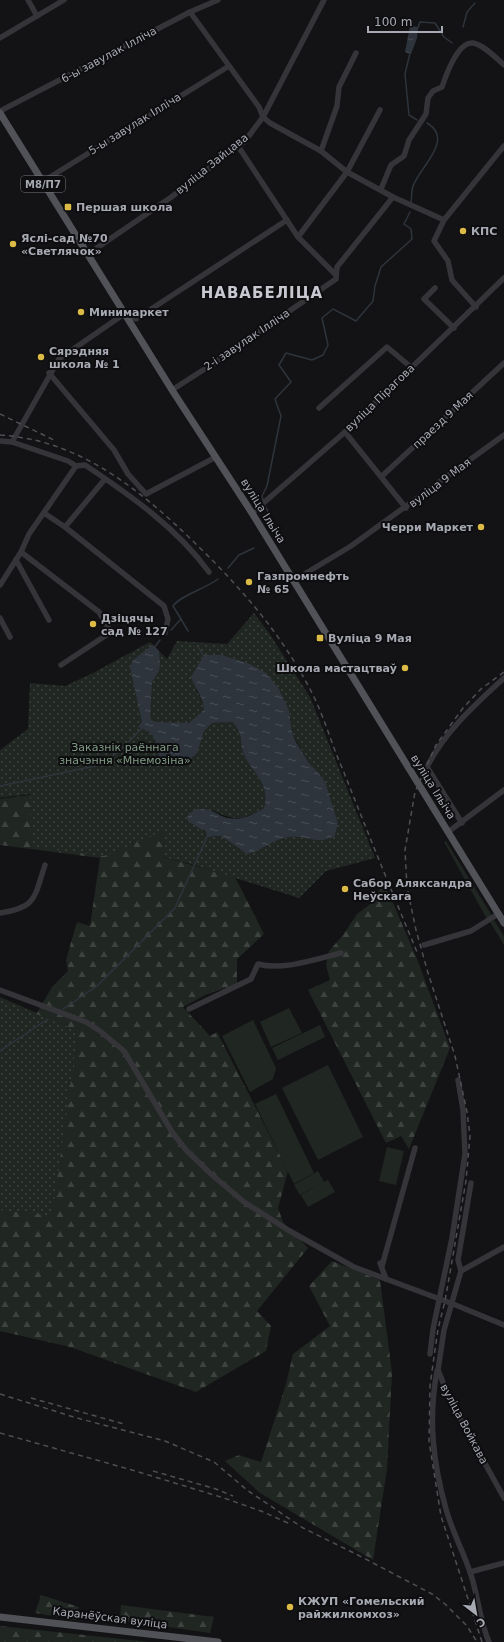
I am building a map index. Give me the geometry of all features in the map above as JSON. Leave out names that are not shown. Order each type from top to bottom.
[{"type":"main road","name":"вуліца Ільіча","points":[[0,112],[124,314],[252,513],[504,923]]},
{"type":"main road","name":"Каранёўская вуліца","points":[[0,1617],[218,1642]]},
{"type":"street","points":[[28,0],[37,16]]},
{"type":"street","points":[[0,38],[64,0]]},
{"type":"street","name":"6-ы завулак Ілліча","points":[[0,112],[190,12],[218,0]]},
{"type":"street","name":"вуліца Зайцава","points":[[88,254],[170,198],[238,146],[263,117],[324,0]]},
{"type":"street","points":[[190,12],[259,107],[263,117],[270,123],[320,151],[347,172],[381,189],[393,197],[444,220]]},
{"type":"street","points":[[381,189],[391,165],[404,156],[409,140],[426,114],[428,98],[433,91],[442,87],[449,69],[462,47],[466,44],[474,43],[482,47],[504,65]]},
{"type":"street","points":[[320,151],[337,106],[339,87],[356,53]]},
{"type":"street","name":"5-ы завулак Ілліча","points":[[42,182],[229,66]]},
{"type":"street","points":[[298,237],[347,172],[380,110]]},
{"type":"street","points":[[238,146],[298,237],[335,274]]},
{"type":"street","points":[[476,306],[452,280],[448,261],[434,242],[444,220],[504,146]]},
{"type":"street","name":"2-і завулак Ілліча","points":[[172,390],[336,279],[335,274],[337,267],[393,197]]},
{"type":"street","points":[[12,442],[49,373],[59,359],[124,314],[136,319],[287,220]]},
{"type":"street","name":"вуліца Пірагова","points":[[252,513],[345,432],[504,278]]},
{"type":"street","points":[[435,288],[424,299],[454,328]]},
{"type":"street","points":[[319,408],[387,348],[412,368]]},
{"type":"street","name":"праезд 9 Мая","points":[[382,476],[504,363]]},
{"type":"street","points":[[49,373],[114,450],[128,474],[146,494],[216,457]]},
{"type":"street","points":[[345,432],[382,476],[406,508]]},
{"type":"street","name":"вуліца 9 Мая","points":[[293,581],[351,546],[406,508],[504,435]]},
{"type":"street","points":[[0,441],[12,442],[68,461],[76,466]]},
{"type":"street","points":[[0,585],[21,552],[29,534],[76,466],[85,464],[136,500],[182,539],[196,553],[209,572]]},
{"type":"street","points":[[65,527],[105,479]]},
{"type":"street","points":[[44,513],[65,527],[164,606],[168,620],[165,633]]},
{"type":"street","points":[[21,552],[100,612],[111,632],[60,665]]},
{"type":"street","points":[[16,560],[49,620]]},
{"type":"street","points":[[0,618],[10,637]]},
{"type":"street","points":[[462,823],[427,767],[451,731],[474,705],[504,678]]},
{"type":"street","points":[[448,832],[504,790]]},
{"type":"street","points":[[0,912],[24,908],[35,897],[45,865]]},
{"type":"street","points":[[424,945],[471,932],[498,914]]},
{"type":"street","points":[[189,1009],[251,979],[258,964],[268,967],[302,962],[341,953]]},
{"type":"street","points":[[0,990],[70,1016],[100,1031],[124,1051],[172,1132],[186,1150],[244,1202],[288,1230],[343,1261],[386,1280],[453,1304],[504,1325]]},
{"type":"street","points":[[430,1354],[433,1329],[452,1238],[465,1154],[463,1110],[458,1080]]},
{"type":"street","points":[[386,1280],[381,1264],[415,1148]]},
{"type":"street","name":"вуліца Войкава","points":[[471,1183],[458,1260],[461,1271],[453,1304],[444,1330],[438,1370],[451,1402],[504,1498]]},
{"type":"street","points":[[461,1271],[504,1247]]},
{"type":"street","points":[[438,1370],[432,1398],[433,1453],[446,1510],[470,1572],[489,1642]]},
{"type":"street","points":[[470,1572],[504,1563]]},
{"type":"green space","name":"Заказнік раённага значэння «Мнемозіна»","points":[[254,613],[269,633],[310,697],[375,858],[326,871],[299,898],[191,864],[163,857],[163,831],[104,856],[31,847],[30,794],[0,798],[0,750],[28,729],[30,683],[65,686],[93,673],[150,642],[167,659],[177,641],[227,644]],"holes":[[[222,655],[250,664],[279,689],[289,710],[292,732],[309,763],[318,772],[326,784],[338,823],[335,836],[329,839],[318,840],[296,837],[284,838],[247,854],[221,836],[213,837],[206,829],[212,810],[226,816],[238,818],[250,815],[264,808],[265,792],[260,780],[245,757],[239,731],[232,722],[212,723],[196,690],[201,660],[204,656]]]},
{"type":"green space","points":[[204,772],[163,857],[235,877],[264,934],[237,959],[237,984],[205,995],[183,1007],[210,1036],[217,1032],[288,1171],[278,1208],[283,1222],[308,1248],[257,1311],[271,1326],[266,1351],[196,1392],[70,1347],[0,1331],[0,997],[37,1013],[52,987],[68,971],[66,960],[77,922],[90,926],[100,858],[0,845],[0,799]]},
{"type":"green space","points":[[446,841],[492,916],[487,919],[444,842]]},
{"type":"green space","points":[[384,882],[417,959],[450,1048],[409,1149],[401,1136],[386,1143],[308,990],[330,980],[326,965],[329,951],[343,935],[357,914],[377,899],[378,892]]},
{"type":"green space","points":[[494,920],[504,936],[504,945],[490,922]]},
{"type":"green space","points":[[0,999],[78,1031],[52,1216],[0,1210]]},
{"type":"green space","points":[[289,1008],[302,1033],[271,1047],[260,1022]]},
{"type":"green space","points":[[253,1020],[276,1068],[273,1079],[250,1092],[222,1036]]},
{"type":"green space","points":[[320,1025],[325,1037],[278,1060],[272,1048]]},
{"type":"green space","points":[[328,1065],[363,1137],[318,1160],[282,1088]]},
{"type":"green space","points":[[276,1094],[314,1173],[294,1184],[255,1104]]},
{"type":"green space","points":[[387,1147],[404,1151],[396,1185],[379,1181]]},
{"type":"green space","points":[[318,1171],[324,1182],[328,1180],[335,1192],[308,1207],[301,1195],[319,1184],[300,1195],[294,1185]]},
{"type":"green space","points":[[332,1261],[380,1280],[392,1373],[387,1469],[373,1560],[260,1493],[225,1461],[239,1455],[261,1462],[286,1384],[293,1354],[330,1326],[309,1286]]},
{"type":"green space","points":[[41,1595],[79,1607],[76,1620],[35,1613]]},
{"type":"green space","points":[[121,1605],[214,1617],[210,1633],[120,1620]]},
{"type":"green space","points":[[0,1626],[150,1642],[0,1642]]},
{"type":"water","points":[[410,26],[418,27],[417,38],[411,54],[405,52]]},
{"type":"water","points":[[153,645],[159,651],[160,664],[159,671],[152,682],[150,719],[155,722],[189,723],[204,710],[201,698],[191,677],[204,655],[222,655],[250,664],[266,673],[279,689],[289,710],[292,732],[296,742],[309,763],[318,772],[326,784],[338,823],[335,836],[323,840],[296,837],[284,838],[247,854],[221,836],[207,837],[206,829],[202,830],[188,821],[187,817],[195,809],[210,810],[233,819],[247,817],[264,808],[265,792],[260,780],[245,757],[239,731],[232,722],[212,723],[204,731],[197,753],[186,763],[174,766],[161,762],[153,736],[138,727],[142,722],[130,668],[133,660]]},
{"type":"waterway","points":[[463,27],[467,12],[475,3]]},
{"type":"waterway","points":[[417,30],[420,22],[435,23],[444,37],[452,43]]},
{"type":"waterway","points":[[410,53],[405,74],[409,115],[417,120]]},
{"type":"waterway","points":[[411,203],[413,186],[429,161],[437,144],[435,129],[427,123]]},
{"type":"waterway","points":[[263,500],[262,496],[267,486],[281,416],[275,399],[291,382],[279,365],[286,353],[312,360],[323,355],[328,345],[322,318],[333,309],[356,321],[373,301],[375,286],[381,267],[412,239],[411,229],[404,224],[410,212]]},
{"type":"waterway","points":[[264,504],[270,515]]},
{"type":"waterway","points":[[228,568],[239,555],[254,548]]},
{"type":"waterway","points":[[171,630],[181,619],[173,606],[187,595],[213,583],[218,579]]},
{"type":"waterway","points":[[181,619],[188,631]]},
{"type":"waterway","points":[[154,648],[160,640]]},
{"type":"waterway","points":[[199,648],[204,657]]},
{"type":"waterway","points":[[0,786],[100,765],[122,749],[143,727]]},
{"type":"waterway","points":[[63,1009],[97,986],[175,908],[207,837]]},
{"type":"waterway","points":[[0,1051],[48,1019]]},
{"type":"railway","points":[[0,414],[56,441]]},
{"type":"railway","points":[[0,435],[30,439],[58,447],[85,458],[134,489],[179,528],[217,565],[263,617],[290,655],[313,695],[417,952]]},
{"type":"railway","points":[[482,1642],[441,1516],[429,1441],[430,1386],[438,1329],[445,1301],[466,1181],[470,1136],[467,1112],[455,1056],[428,973],[416,930],[407,887],[405,850],[415,792],[436,745],[463,708],[481,689],[504,672]]},
{"type":"railway","points":[[0,1394],[77,1418],[165,1441],[214,1462],[247,1490],[303,1528],[432,1594],[445,1604],[467,1626],[477,1642]]},
{"type":"railway","points":[[31,1398],[124,1424]]},
{"type":"railway","points":[[0,1433],[132,1470],[224,1498],[261,1511],[288,1523]]},
{"type":"railway","points":[[153,1471],[216,1489],[233,1496]]},
{"type":"place","name":"Першая школа","points":[[68,207]]},
{"type":"place","name":"КПС","points":[[463,231]]},
{"type":"place","name":"Яслі-сад №70 «Светлячок»","points":[[13,244]]},
{"type":"place","name":"Минимаркет","points":[[81,312]]},
{"type":"place","name":"Сярэдняя школа № 1","points":[[41,357]]},
{"type":"place","name":"Черри Маркет","points":[[481,527]]},
{"type":"place","name":"Газпромнефть № 65","points":[[249,582]]},
{"type":"place","name":"Дзіцячы сад № 127","points":[[93,624]]},
{"type":"place","name":"Вуліца 9 Мая","points":[[320,638]]},
{"type":"place","name":"Школа мастацтваў","points":[[405,668]]},
{"type":"place","name":"Сабор Аляксандра Неўскага","points":[[345,889]]},
{"type":"place","name":"КЖУП «Гомельский райжилкомхоз»","points":[[290,1607]]},
{"type":"district","name":"НАВАБЕЛІЦА","points":[[262,293]]}]
